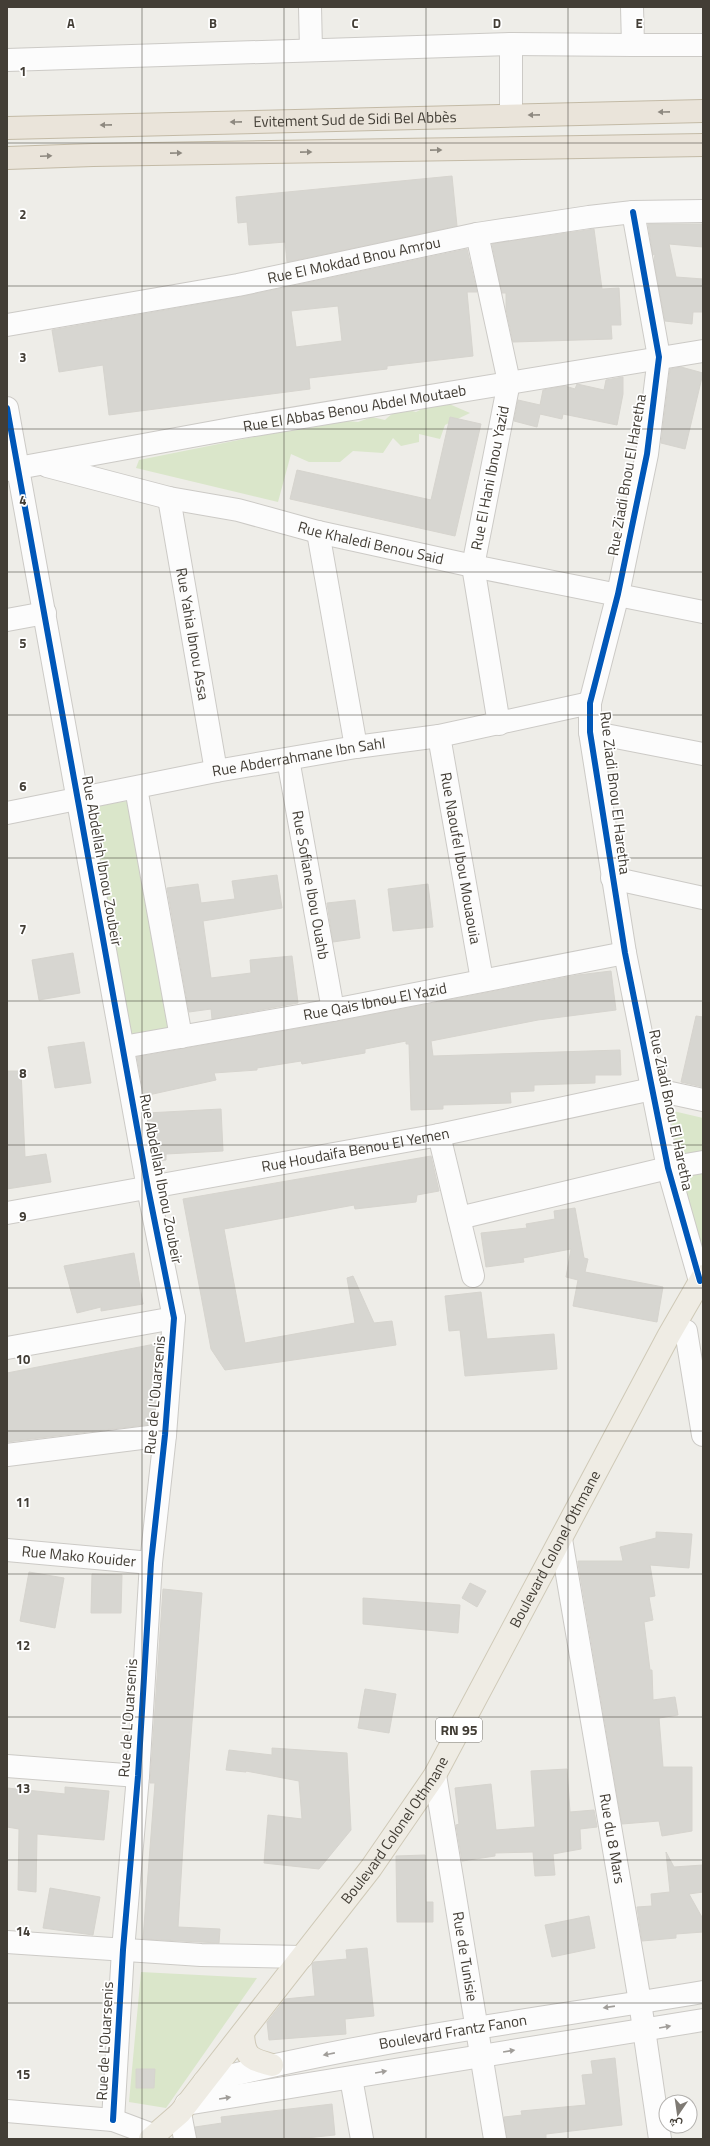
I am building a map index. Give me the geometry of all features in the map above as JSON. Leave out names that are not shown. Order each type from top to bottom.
[{"type":"highway","name":"Evitement Sud de Sidi Bel Abbès","points":[[7,128],[703,111]]},
{"type":"highway","points":[[7,158],[93,155],[703,145]]},
{"type":"main road","name":"Boulevard Colonel Othmane","points":[[151,2137],[183,2108],[243,2033],[371,1868],[435,1775],[561,1539],[686,1332],[702,1279]]},
{"type":"main road","points":[[243,2033],[244,2047],[247,2054],[255,2060],[272,2065]]},
{"type":"street","points":[[310,7],[311,50]]},
{"type":"street","points":[[632,7],[633,45]]},
{"type":"street","points":[[511,44],[511,115]]},
{"type":"street","points":[[7,60],[511,44],[703,45]]},
{"type":"street","name":"Rue El Mokdad Bnou Amrou","points":[[7,325],[238,285],[477,234],[588,217],[633,212],[703,211]]},
{"type":"street","name":"Rue Ziadi Bnou El Haretha","points":[[633,212],[659,357],[652,426],[618,594],[590,703],[590,732],[625,953],[668,1168],[702,1279]]},
{"type":"street","name":"Rue El Hani Ibnou Yazid","points":[[477,234],[509,382],[473,566],[499,724]]},
{"type":"street","name":"Rue El Abbas Benou Abdel Moutaeb","points":[[12,469],[509,382],[703,351]]},
{"type":"street","name":"Rue Abdellah Ibnou Zoubeir","points":[[7,408],[12,469],[44,613],[148,1188],[174,1318]]},
{"type":"street","name":"Rue Khaledi Benou Said","points":[[40,464],[169,498],[238,510],[318,532],[473,566],[703,612]]},
{"type":"street","name":"Rue Yahia Ibnou Assa","points":[[169,498],[216,771]]},
{"type":"street","points":[[318,532],[356,747]]},
{"type":"street","points":[[7,620],[44,613]]},
{"type":"street","name":"Rue Abderrahmane Ibn Sahl","points":[[7,813],[77,797],[136,788],[216,771],[356,747],[440,736],[590,703]]},
{"type":"street","points":[[590,732],[703,754]]},
{"type":"street","name":"Rue Naoufel Ibou Mouaouia","points":[[440,736],[482,980]]},
{"type":"street","name":"Rue Sofiane Ibou Ouahb","points":[[288,759],[333,1010]]},
{"type":"street","points":[[136,788],[181,1037]]},
{"type":"street","points":[[612,878],[703,898]]},
{"type":"street","name":"Rue Qais Ibnou El Yazid","points":[[123,1048],[333,1010],[625,953]]},
{"type":"street","name":"Rue Houdaifa Benou El Yemen","points":[[7,1213],[439,1135],[652,1089],[703,1100]]},
{"type":"street","points":[[439,1135],[473,1276]]},
{"type":"street","points":[[459,1218],[668,1168],[703,1162]]},
{"type":"street","points":[[7,1348],[174,1318]]},
{"type":"street","name":"Rue de L'Ouarsenis","points":[[114,2120],[123,1950],[138,1776],[151,1562],[165,1435],[174,1318]]},
{"type":"street","points":[[686,1332],[703,1435]]},
{"type":"street","points":[[7,1454],[165,1435]]},
{"type":"street","name":"Rue du 8 Mars","points":[[561,1539],[640,2002],[660,2139]]},
{"type":"street","name":"Rue Mako Kouider","points":[[7,1550],[151,1562]]},
{"type":"street","points":[[7,1766],[138,1776]]},
{"type":"street","name":"Rue de Tunisie","points":[[435,1775],[495,2139]]},
{"type":"street","points":[[7,1942],[201,1955],[302,1957]]},
{"type":"street","name":"Boulevard Frantz Fanon","points":[[204,2082],[272,2065],[477,2027],[703,1992]]},
{"type":"street","points":[[185,2139],[183,2108],[481,2055],[703,2020]]},
{"type":"street","points":[[351,2078],[362,2139]]},
{"type":"street","points":[[7,2111],[114,2120],[151,2137]]},
{"type":"green space","points":[[440,400],[470,413],[445,425],[440,439],[419,434],[419,442],[401,446],[393,438],[383,453],[353,451],[340,462],[309,462],[291,454],[278,502],[136,468],[139,460],[298,428],[298,430],[348,421],[358,422],[372,417],[385,420],[395,412],[407,410],[416,412]]},
{"type":"green space","points":[[133,800],[175,1034],[127,1043],[85,808]]},
{"type":"green space","points":[[669,1110],[703,1118],[703,1250],[699,1258]]},
{"type":"green space","points":[[141,1972],[257,1978],[166,2108],[129,2102]]},
{"type":"building","points":[[452,176],[457,226],[287,262],[285,242],[249,245],[247,222],[238,223],[236,197]]},
{"type":"building","points":[[648,224],[703,224],[703,247],[669,244],[676,277],[703,279],[703,312],[693,312],[692,324],[665,321],[654,261],[655,254],[653,255]]},
{"type":"building","points":[[594,229],[602,289],[619,288],[621,325],[611,325],[612,339],[513,342],[506,309],[506,293],[502,293],[492,244]]},
{"type":"building","points":[[467,249],[477,292],[467,292],[473,356],[387,366],[387,369],[309,378],[310,389],[109,415],[103,365],[59,372],[52,330],[240,297]],"holes":[[[338,306],[342,341],[296,347],[291,311]]]},
{"type":"building","points":[[681,367],[703,373],[685,449],[661,443],[670,369]]},
{"type":"building","points":[[623,377],[623,394],[617,425],[563,414],[562,419],[540,414],[537,427],[514,421],[518,400],[540,405],[543,390],[565,386],[575,389],[577,384],[604,390],[606,380]]},
{"type":"building","points":[[450,417],[481,424],[455,536],[290,499],[297,470],[431,500]]},
{"type":"building","points":[[277,875],[282,908],[203,921],[211,978],[251,973],[250,960],[292,956],[298,1003],[212,1019],[211,1009],[189,1012],[167,888],[198,884],[201,903],[235,899],[232,881]]},
{"type":"building","points":[[428,884],[433,927],[393,931],[388,889]]},
{"type":"building","points":[[355,900],[360,938],[333,942],[327,903]]},
{"type":"building","points":[[73,953],[80,993],[39,1000],[32,960]]},
{"type":"building","points":[[611,971],[616,1010],[538,1020],[431,1041],[433,1056],[620,1050],[621,1075],[595,1075],[595,1083],[534,1085],[534,1091],[510,1092],[511,1103],[443,1105],[443,1109],[411,1110],[409,1044],[406,1044],[406,1041],[365,1049],[365,1053],[302,1064],[301,1061],[257,1068],[257,1070],[214,1073],[216,1080],[144,1096],[137,1057],[335,1022],[578,975]]},
{"type":"building","points":[[696,1016],[703,1017],[703,1087],[681,1082]]},
{"type":"building","points":[[84,1042],[91,1083],[55,1088],[48,1047]]},
{"type":"building","points":[[7,1071],[21,1071],[25,1157],[46,1154],[51,1182],[7,1189]]},
{"type":"building","points":[[221,1109],[223,1151],[166,1154],[166,1160],[156,1161],[147,1113]]},
{"type":"building","points":[[431,1156],[439,1191],[417,1195],[416,1202],[355,1209],[354,1205],[224,1229],[245,1343],[355,1323],[347,1278],[353,1276],[374,1323],[392,1321],[396,1345],[225,1370],[211,1349],[183,1199]]},
{"type":"building","points":[[575,1208],[584,1258],[588,1259],[585,1272],[663,1287],[657,1322],[573,1306],[578,1280],[566,1277],[571,1249],[523,1258],[524,1262],[486,1267],[481,1233],[527,1228],[526,1224],[555,1219],[554,1211]]},
{"type":"building","points":[[134,1253],[143,1304],[101,1311],[101,1307],[77,1313],[64,1266]]},
{"type":"building","points":[[481,1292],[487,1339],[554,1334],[557,1369],[465,1376],[460,1330],[449,1331],[445,1296]]},
{"type":"building","points":[[160,1343],[153,1424],[7,1442],[7,1373]]},
{"type":"building","points":[[656,1532],[692,1534],[689,1568],[650,1565],[655,1596],[649,1597],[653,1620],[644,1622],[650,1670],[652,1670],[653,1700],[675,1697],[678,1715],[659,1718],[663,1767],[692,1767],[692,1831],[662,1836],[659,1821],[622,1824],[578,1563],[578,1561],[623,1561],[620,1547],[656,1538]]},
{"type":"building","points":[[29,1572],[64,1578],[55,1628],[20,1621]]},
{"type":"building","points":[[92,1574],[122,1575],[121,1613],[91,1613]]},
{"type":"building","points":[[470,1583],[486,1591],[477,1607],[462,1598]]},
{"type":"building","points":[[163,1589],[202,1593],[178,1927],[220,1929],[219,1943],[143,1939],[155,1783],[150,1783]]},
{"type":"building","points":[[363,1598],[460,1605],[458,1633],[363,1624]]},
{"type":"building","points":[[365,1689],[396,1694],[389,1733],[358,1728]]},
{"type":"building","points":[[272,1748],[347,1753],[351,1830],[319,1869],[264,1863],[268,1815],[302,1819],[299,1781],[246,1771],[226,1770],[229,1750],[272,1755]]},
{"type":"building","points":[[567,1769],[570,1812],[594,1810],[597,1827],[580,1829],[581,1849],[553,1854],[555,1875],[535,1876],[533,1852],[495,1853],[495,1856],[462,1861],[456,1825],[459,1824],[455,1788],[491,1784],[496,1830],[535,1827],[531,1771]]},
{"type":"building","points":[[65,1787],[109,1791],[104,1840],[37,1834],[36,1892],[18,1890],[19,1829],[7,1827],[7,1788],[65,1794]]},
{"type":"building","points":[[666,1852],[674,1867],[703,1865],[703,1892],[689,1894],[703,1919],[703,1932],[676,1934],[676,1938],[642,1941],[637,1907],[652,1906],[651,1894],[670,1892]]},
{"type":"building","points":[[425,1855],[426,1902],[433,1902],[433,1922],[397,1922],[396,1856]]},
{"type":"building","points":[[50,1888],[100,1897],[93,1935],[43,1928]]},
{"type":"building","points":[[589,1916],[595,1948],[552,1957],[545,1925]]},
{"type":"building","points":[[367,1948],[374,2016],[345,2019],[346,2034],[269,2040],[267,2022],[285,1999],[315,1996],[312,1964],[314,1962],[347,1959],[346,1950]]},
{"type":"building","points":[[615,2058],[622,2125],[546,2134],[546,2139],[507,2139],[504,2117],[522,2115],[521,2111],[586,2105],[582,2075],[593,2074],[591,2061]]},
{"type":"building","points":[[136,2069],[155,2069],[154,2088],[136,2088]]},
{"type":"building","points":[[332,2104],[335,2135],[296,2139],[197,2139],[195,2127],[222,2123],[221,2117]]},
{"type":"cycle path","points":[[633,212],[659,357],[647,454],[618,594],[590,703],[590,732],[625,953],[668,1168],[700,1281]]},
{"type":"cycle path","points":[[7,408],[148,1188],[174,1318],[165,1435],[151,1563],[138,1776],[123,1950],[113,2120]]}]
